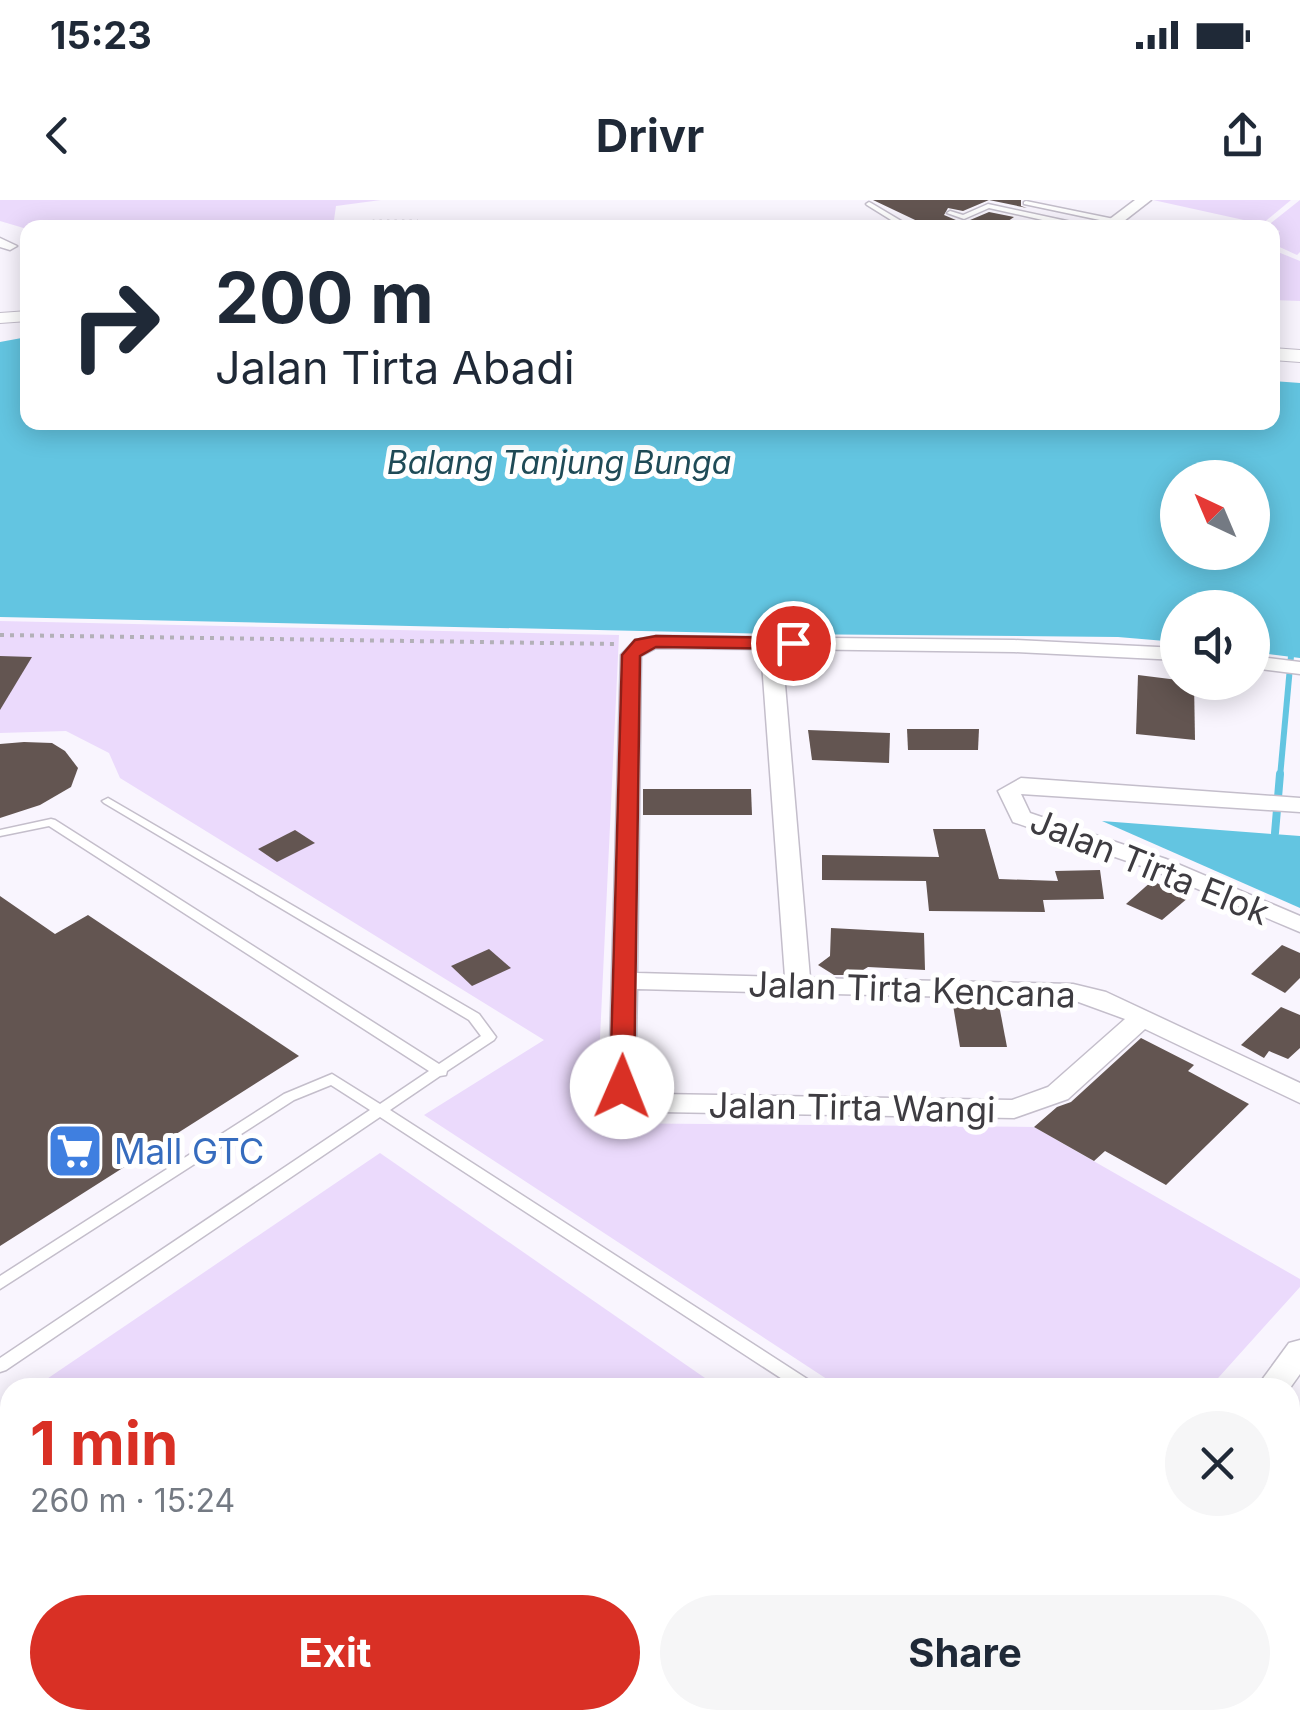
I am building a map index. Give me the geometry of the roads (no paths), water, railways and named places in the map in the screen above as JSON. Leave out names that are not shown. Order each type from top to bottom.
[{"type":"street","points":[[1115,220],[1144,200]]},
{"type":"street","name":"Jalan Tirta Wangi","points":[[771,644],[642,644],[631,655],[622,1087],[636,1100],[659,1103],[1014,1109],[1058,1093],[1143,1017]]},
{"type":"street","points":[[798,982],[771,644],[994,646],[1160,653]]},
{"type":"street","points":[[1270,664],[1300,668]]},
{"type":"street","name":"Jalan Tirta Elok","points":[[1300,805],[1021,785],[1009,791],[1021,817],[1158,864],[1300,925]]},
{"type":"street","name":"Jalan Tirta Kencana","points":[[622,981],[798,982],[1073,992],[1106,1000],[1300,1094]]},
{"type":"street","points":[[1279,1378],[1300,1352]]},
{"type":"lane","points":[[1013,211],[1028,202],[1094,220]]},
{"type":"lane","points":[[869,204],[896,220]]},
{"type":"lane","points":[[950,213],[964,216],[984,206],[1054,220]]},
{"type":"lane","points":[[0,1366],[489,1037],[474,1017],[108,801]]},
{"type":"lane","points":[[0,833],[51,822],[442,1072]]},
{"type":"lane","points":[[0,1283],[289,1097],[332,1079],[794,1378]]},
{"type":"water","name":"Balang Tanjung Bunga","points":[[20,338],[20,430],[1280,430],[1280,382],[1300,383],[1300,658],[1270,654],[1270,590],[1160,590],[1160,641],[0,617],[0,342]]},
{"type":"water","points":[[1102,821],[1300,836],[1300,908]]},
{"type":"waterway","points":[[1280,777],[1291,656]]},
{"type":"waterway","points":[[1275,833],[1280,774]]},
{"type":"place","name":"Mall GTC","points":[[75,1151]]}]
